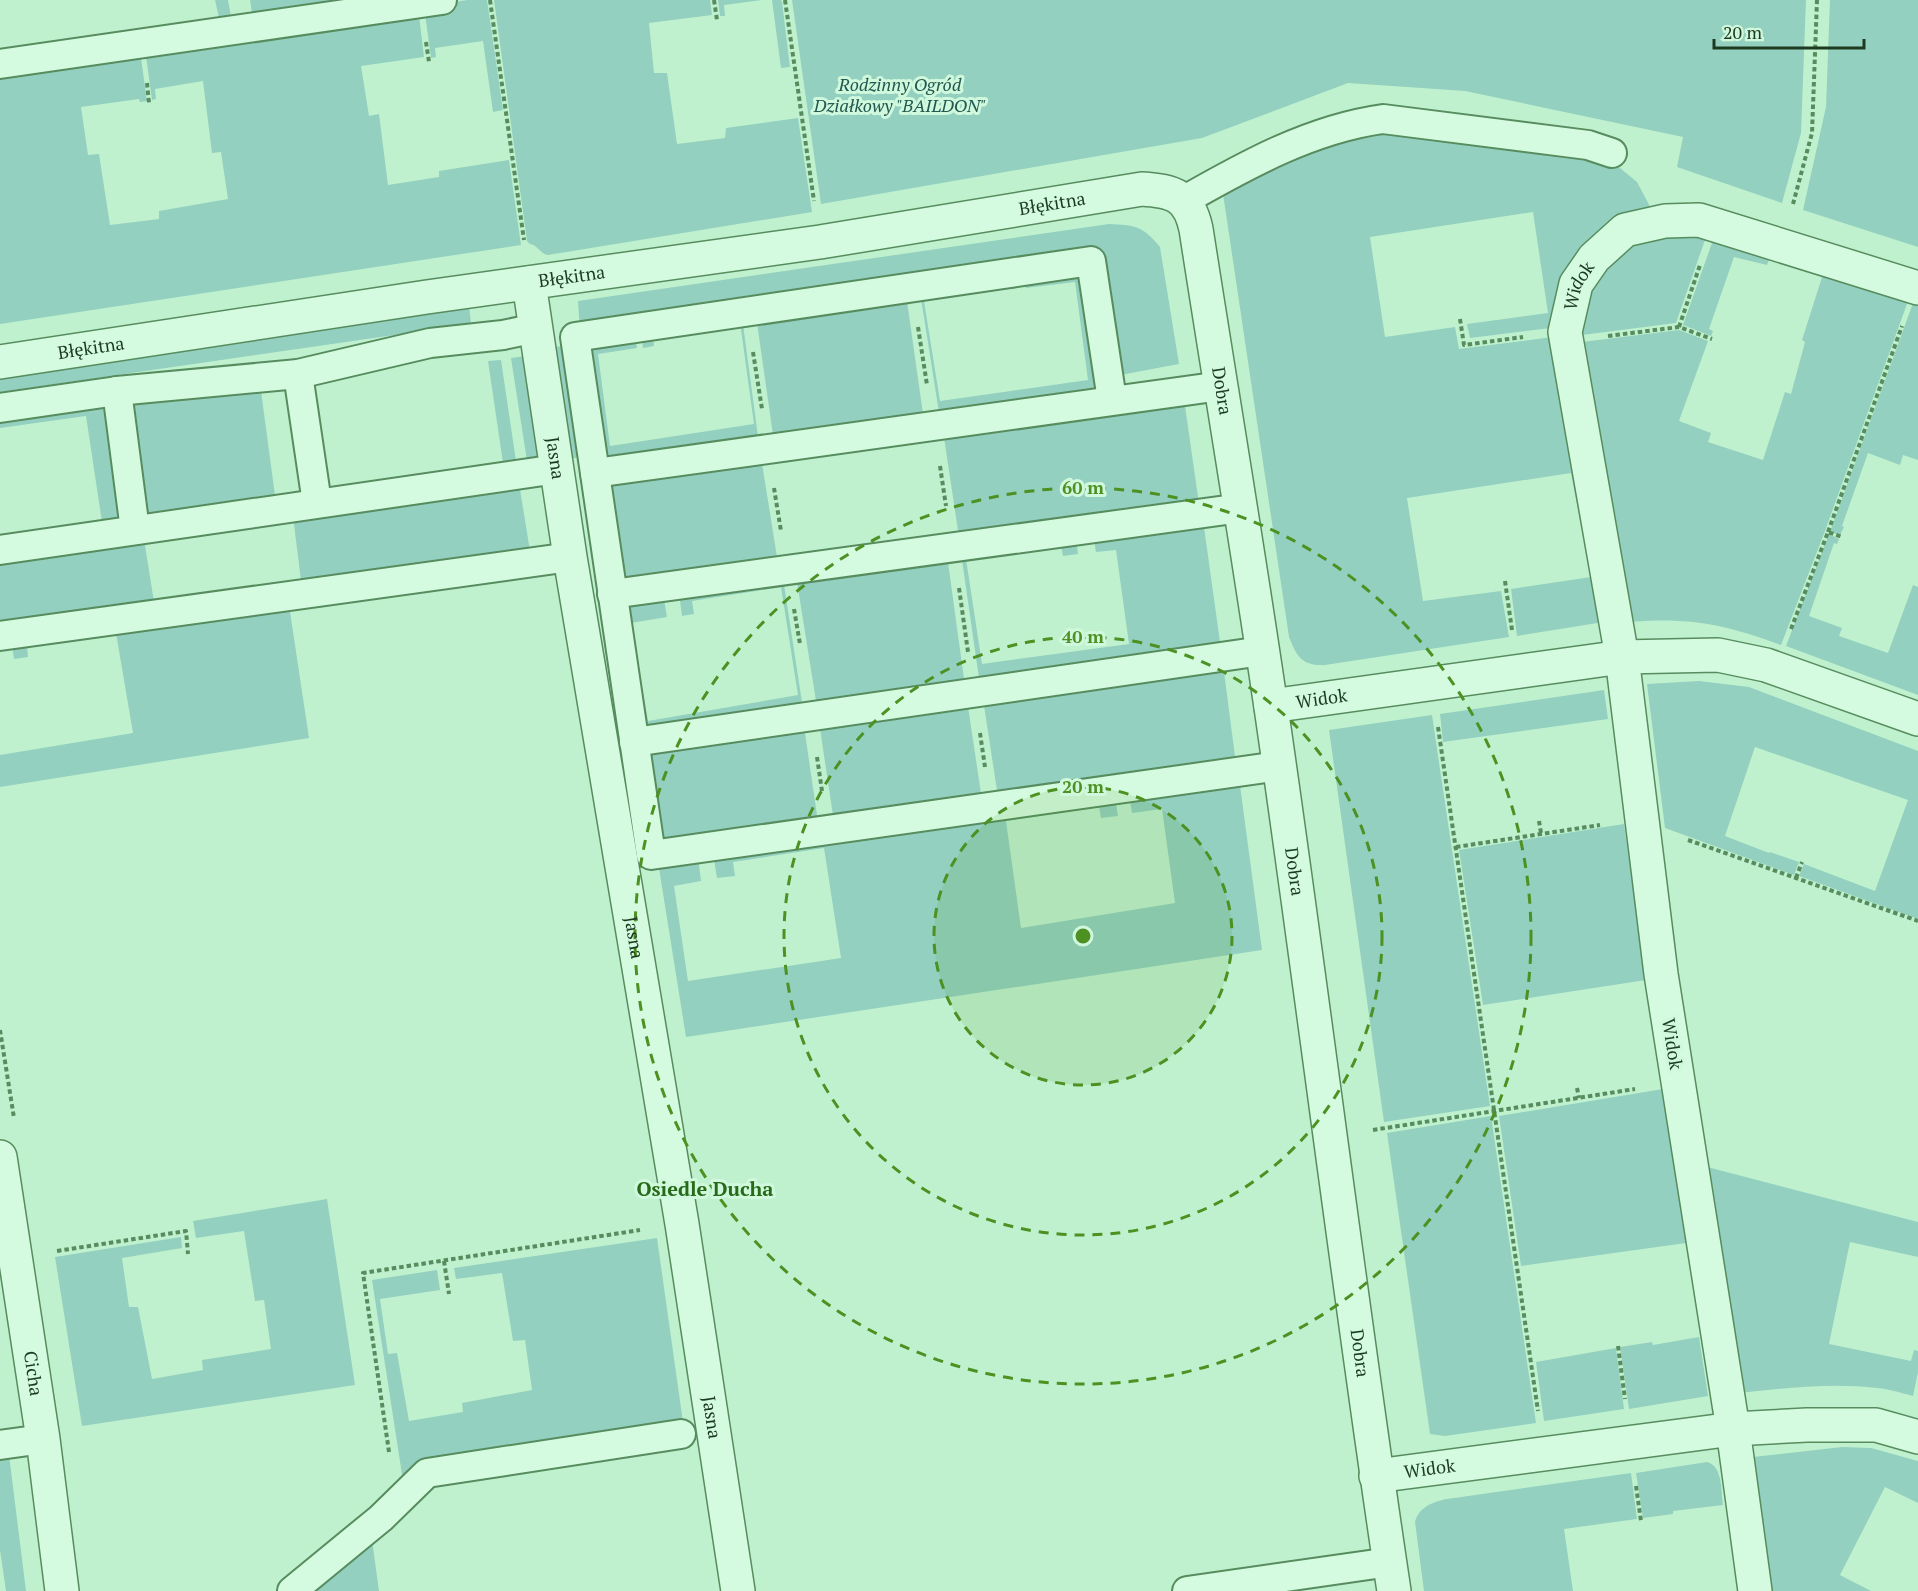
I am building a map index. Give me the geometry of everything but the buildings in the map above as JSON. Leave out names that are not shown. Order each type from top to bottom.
[{"type":"street","name":"Błękitna","points":[[0,362],[820,242],[1142,189],[1173,193],[1183,201]]},
{"type":"street","name":"Dobra","points":[[1183,201],[1193,215],[1196,229],[1241,508],[1392,1577]]},
{"type":"street","name":"Widok","points":[[1755,1591],[1733,1429],[1661,974],[1622,657],[1565,332],[1576,284],[1594,258],[1625,230],[1665,221],[1700,220],[1918,288]]},
{"type":"street","name":"Jasna","points":[[529,283],[570,557],[682,1224],[738,1591]]},
{"type":"street","name":"Widok","points":[[1270,706],[1622,657],[1718,655],[1756,663],[1918,719]]},
{"type":"street","name":"Cicha","points":[[0,1157],[62,1591]]},
{"type":"street","name":"Widok","points":[[1376,1476],[1733,1429],[1808,1425],[1876,1425],[1918,1437]]},
{"type":"lane","points":[[0,64],[442,0]]},
{"type":"lane","points":[[1183,201],[1215,182],[1307,138],[1358,123],[1383,119],[1588,145],[1612,153]]},
{"type":"lane","points":[[1112,400],[1091,261],[575,337],[651,855],[1279,766]]},
{"type":"lane","points":[[0,408],[117,391],[298,374],[430,344],[503,335],[536,328]]},
{"type":"lane","points":[[298,374],[316,503]]},
{"type":"lane","points":[[595,473],[1221,386]]},
{"type":"lane","points":[[117,391],[135,530]]},
{"type":"lane","points":[[0,550],[557,469]]},
{"type":"lane","points":[[612,594],[1241,508]]},
{"type":"lane","points":[[0,636],[570,557]]},
{"type":"lane","points":[[634,742],[1262,651]]},
{"type":"lane","points":[[291,1591],[381,1518],[427,1473],[681,1434]]},
{"type":"lane","points":[[0,1446],[42,1439]]},
{"type":"lane","points":[[1188,1591],[1392,1577]]},
{"type":"path","points":[[490,0],[525,247]]},
{"type":"path","points":[[714,0],[717,20]]},
{"type":"path","points":[[785,0],[820,242]]},
{"type":"path","points":[[1784,246],[1792,206],[1812,133],[1817,0]]},
{"type":"path","points":[[1460,319],[1464,345],[1565,332]]},
{"type":"path","points":[[1787,638],[1828,532],[1903,322]]},
{"type":"path","points":[[1600,337],[1679,327],[1712,339]]},
{"type":"path","points":[[1828,532],[1842,537]]},
{"type":"path","points":[[953,548],[991,807]]},
{"type":"path","points":[[1505,581],[1514,640]]},
{"type":"path","points":[[811,716],[828,830]]},
{"type":"path","points":[[1437,723],[1539,1414]]},
{"type":"path","points":[[1539,821],[1541,833]]},
{"type":"path","points":[[1456,847],[1605,824]]},
{"type":"path","points":[[1684,839],[1918,921]]},
{"type":"path","points":[[1796,878],[1802,861]]},
{"type":"path","points":[[1577,1088],[1579,1098]]},
{"type":"path","points":[[1330,1136],[1644,1088]]},
{"type":"path","points":[[396,1503],[363,1273],[682,1224]]},
{"type":"path","points":[[15,1258],[186,1231],[188,1254]]},
{"type":"path","points":[[444,1261],[449,1294]]},
{"type":"path","points":[[1618,1346],[1625,1402]]},
{"type":"path","points":[[1635,1480],[1641,1521]]},
{"type":"green space","points":[[215,0],[228,0],[231,16],[219,18]]},
{"type":"green space","points":[[250,0],[395,0],[252,13]]},
{"type":"green space","points":[[468,0],[487,0],[503,110],[493,112],[483,41],[435,48],[436,57],[431,58],[424,6]]},
{"type":"green space","points":[[494,0],[710,0],[712,15],[649,23],[654,73],[667,73],[677,144],[725,138],[726,128],[798,118],[812,212],[548,255],[543,253],[527,241]]},
{"type":"green space","points":[[718,0],[762,0],[724,5],[725,16],[720,16]]},
{"type":"green space","points":[[772,0],[782,2],[790,67],[781,68]]},
{"type":"green space","name":"Rodzinny Ogród Działkowy \"BAILDON\"","points":[[792,0],[1806,0],[1801,133],[1782,203],[1677,167],[1683,137],[1465,91],[1348,83],[1202,138],[821,204]]},
{"type":"green space","points":[[1830,0],[1918,0],[1918,247],[1803,210],[1826,107]]},
{"type":"green space","points":[[418,7],[424,57],[361,66],[369,116],[379,114],[388,185],[439,177],[439,171],[509,160],[521,245],[0,324],[0,77],[141,58],[147,101],[140,102],[139,99],[81,107],[88,155],[99,154],[110,225],[159,219],[159,211],[228,199],[221,152],[212,153],[203,81],[155,89],[156,99],[152,100],[146,56]]},
{"type":"green space","points":[[1365,128],[1609,159],[1637,182],[1656,218],[1622,226],[1559,327],[1470,338],[1467,324],[1548,313],[1533,212],[1370,237],[1385,337],[1455,327],[1459,349],[1560,336],[1610,621],[1517,636],[1511,589],[1591,577],[1571,473],[1407,498],[1423,601],[1501,591],[1509,637],[1325,665],[1306,662],[1295,650],[1289,637],[1222,187]]},
{"type":"green space","points":[[1109,224],[1138,228],[1149,235],[1160,247],[1179,364],[1115,376],[1096,257],[580,332],[578,301]]},
{"type":"green space","points":[[1664,236],[1706,237],[1676,323],[1582,335],[1580,327],[1589,288],[1628,245]]},
{"type":"green space","points":[[1713,240],[1770,257],[1767,265],[1734,257],[1709,329],[1713,331],[1711,336],[1683,325]]},
{"type":"green space","points":[[1083,269],[1102,396],[940,419],[920,292],[1014,279],[1015,289],[1010,289],[1009,282],[923,295],[940,401],[1088,380],[1075,282],[1026,288],[1025,277]]},
{"type":"green space","points":[[1823,274],[1908,301],[1781,645],[1743,632],[1705,623],[1627,622],[1582,342],[1679,330],[1708,341],[1679,421],[1711,433],[1708,442],[1763,460],[1785,392],[1791,394],[1805,342],[1802,340]]},
{"type":"green space","points":[[906,294],[924,421],[774,442],[756,316]]},
{"type":"green space","points":[[1913,303],[1918,304],[1918,460],[1903,455],[1900,465],[1868,453],[1842,526],[1844,527],[1840,535],[1830,532]]},
{"type":"green space","points":[[469,305],[471,324],[0,392],[0,373]]},
{"type":"green space","points":[[742,317],[759,444],[597,468],[579,340],[634,332],[637,348],[598,354],[610,446],[754,424],[740,322],[653,336],[654,346],[643,348],[641,331]]},
{"type":"green space","points":[[571,345],[586,456],[564,460],[547,348]]},
{"type":"green space","points":[[525,356],[540,458],[527,461],[511,358]]},
{"type":"green space","points":[[501,360],[516,461],[503,463],[488,361]]},
{"type":"green space","points":[[259,376],[276,503],[142,521],[126,396]]},
{"type":"green space","points":[[109,398],[128,525],[102,522],[86,416],[0,428],[0,414]]},
{"type":"green space","points":[[1184,399],[1199,504],[959,537],[943,431]]},
{"type":"green space","points":[[761,457],[778,563],[618,586],[602,480]]},
{"type":"green space","points":[[519,483],[530,551],[301,581],[293,516]]},
{"type":"green space","points":[[1203,520],[1221,649],[980,685],[961,553],[1076,537],[1078,554],[1063,556],[1061,546],[966,559],[982,664],[1129,644],[1116,550],[1096,552],[1093,534]]},
{"type":"green space","points":[[1829,534],[1839,539],[1837,544],[1834,543],[1809,616],[1842,628],[1839,636],[1888,653],[1913,585],[1918,587],[1918,695],[1786,646]]},
{"type":"green space","points":[[144,539],[154,602],[0,625],[0,559]]},
{"type":"green space","points":[[947,555],[965,686],[817,707],[796,576]]},
{"type":"green space","points":[[783,578],[803,709],[641,735],[621,601],[663,594],[667,617],[631,623],[648,721],[798,695],[781,587],[692,601],[694,614],[682,616],[679,593]]},
{"type":"green space","points":[[289,605],[309,738],[0,787],[0,755],[133,733],[116,633],[27,646],[28,657],[14,659],[12,645]]},
{"type":"green space","points":[[1223,664],[1236,764],[998,797],[983,699]]},
{"type":"green space","points":[[1699,681],[1749,687],[1918,751],[1918,919],[1799,876],[1804,864],[1875,891],[1908,800],[1755,747],[1725,836],[1799,862],[1794,875],[1665,828],[1647,684]]},
{"type":"green space","points":[[1604,690],[1608,719],[1443,742],[1440,714]]},
{"type":"green space","points":[[967,700],[982,800],[834,822],[819,722]]},
{"type":"green space","points":[[1432,715],[1490,1106],[1384,1122],[1329,730]]},
{"type":"green space","points":[[804,726],[818,822],[655,847],[642,749]]},
{"type":"green space","points":[[1239,778],[1262,950],[686,1037],[658,862],[698,856],[701,881],[674,886],[688,981],[841,958],[824,848],[733,862],[735,876],[717,878],[713,853],[1115,797],[1118,816],[1101,818],[1099,807],[1006,821],[1021,928],[1175,903],[1162,809],[1132,813],[1129,794]]},
{"type":"green space","points":[[1624,824],[1646,980],[1483,1005],[1459,850]]},
{"type":"green space","points":[[1663,1089],[1686,1243],[1521,1266],[1499,1116]]},
{"type":"green space","points":[[1491,1116],[1536,1423],[1445,1436],[1430,1434],[1387,1133]]},
{"type":"green space","points":[[1696,1164],[1918,1222],[1918,1257],[1850,1242],[1829,1344],[1911,1361],[1914,1350],[1918,1351],[1918,1372],[1913,1396],[1859,1386],[1804,1387],[1730,1394]]},
{"type":"green space","points":[[327,1199],[355,1385],[82,1426],[55,1257],[181,1237],[182,1248],[122,1258],[129,1307],[138,1307],[152,1379],[203,1370],[202,1360],[271,1349],[264,1300],[255,1301],[244,1231],[196,1238],[193,1221]]},
{"type":"green space","points":[[657,1238],[683,1422],[403,1481],[372,1280],[437,1270],[440,1290],[380,1299],[388,1354],[397,1353],[409,1421],[463,1412],[462,1403],[532,1390],[525,1340],[513,1341],[502,1273],[456,1279],[454,1268]]},
{"type":"green space","points":[[1699,1337],[1708,1396],[1629,1409],[1620,1347],[1652,1342],[1653,1345]]},
{"type":"green space","points":[[1616,1348],[1624,1409],[1544,1421],[1536,1362]]},
{"type":"green space","points":[[1842,1447],[1871,1448],[1918,1461],[1918,1503],[1885,1487],[1840,1575],[1871,1591],[1762,1591],[1744,1458]]},
{"type":"green space","points":[[9,1455],[26,1591],[6,1591],[0,1550],[0,1456]]},
{"type":"green space","points":[[1707,1462],[1716,1468],[1719,1474],[1723,1505],[1673,1511],[1673,1514],[1643,1518],[1636,1473]]},
{"type":"green space","points":[[1631,1473],[1637,1519],[1564,1529],[1573,1591],[1424,1591],[1415,1522],[1420,1512],[1427,1506],[1447,1499]]},
{"type":"green space","points":[[372,1540],[379,1591],[308,1591]]},
{"type":"district","name":"Osiedle Ducha","points":[[705,1189]]}]
